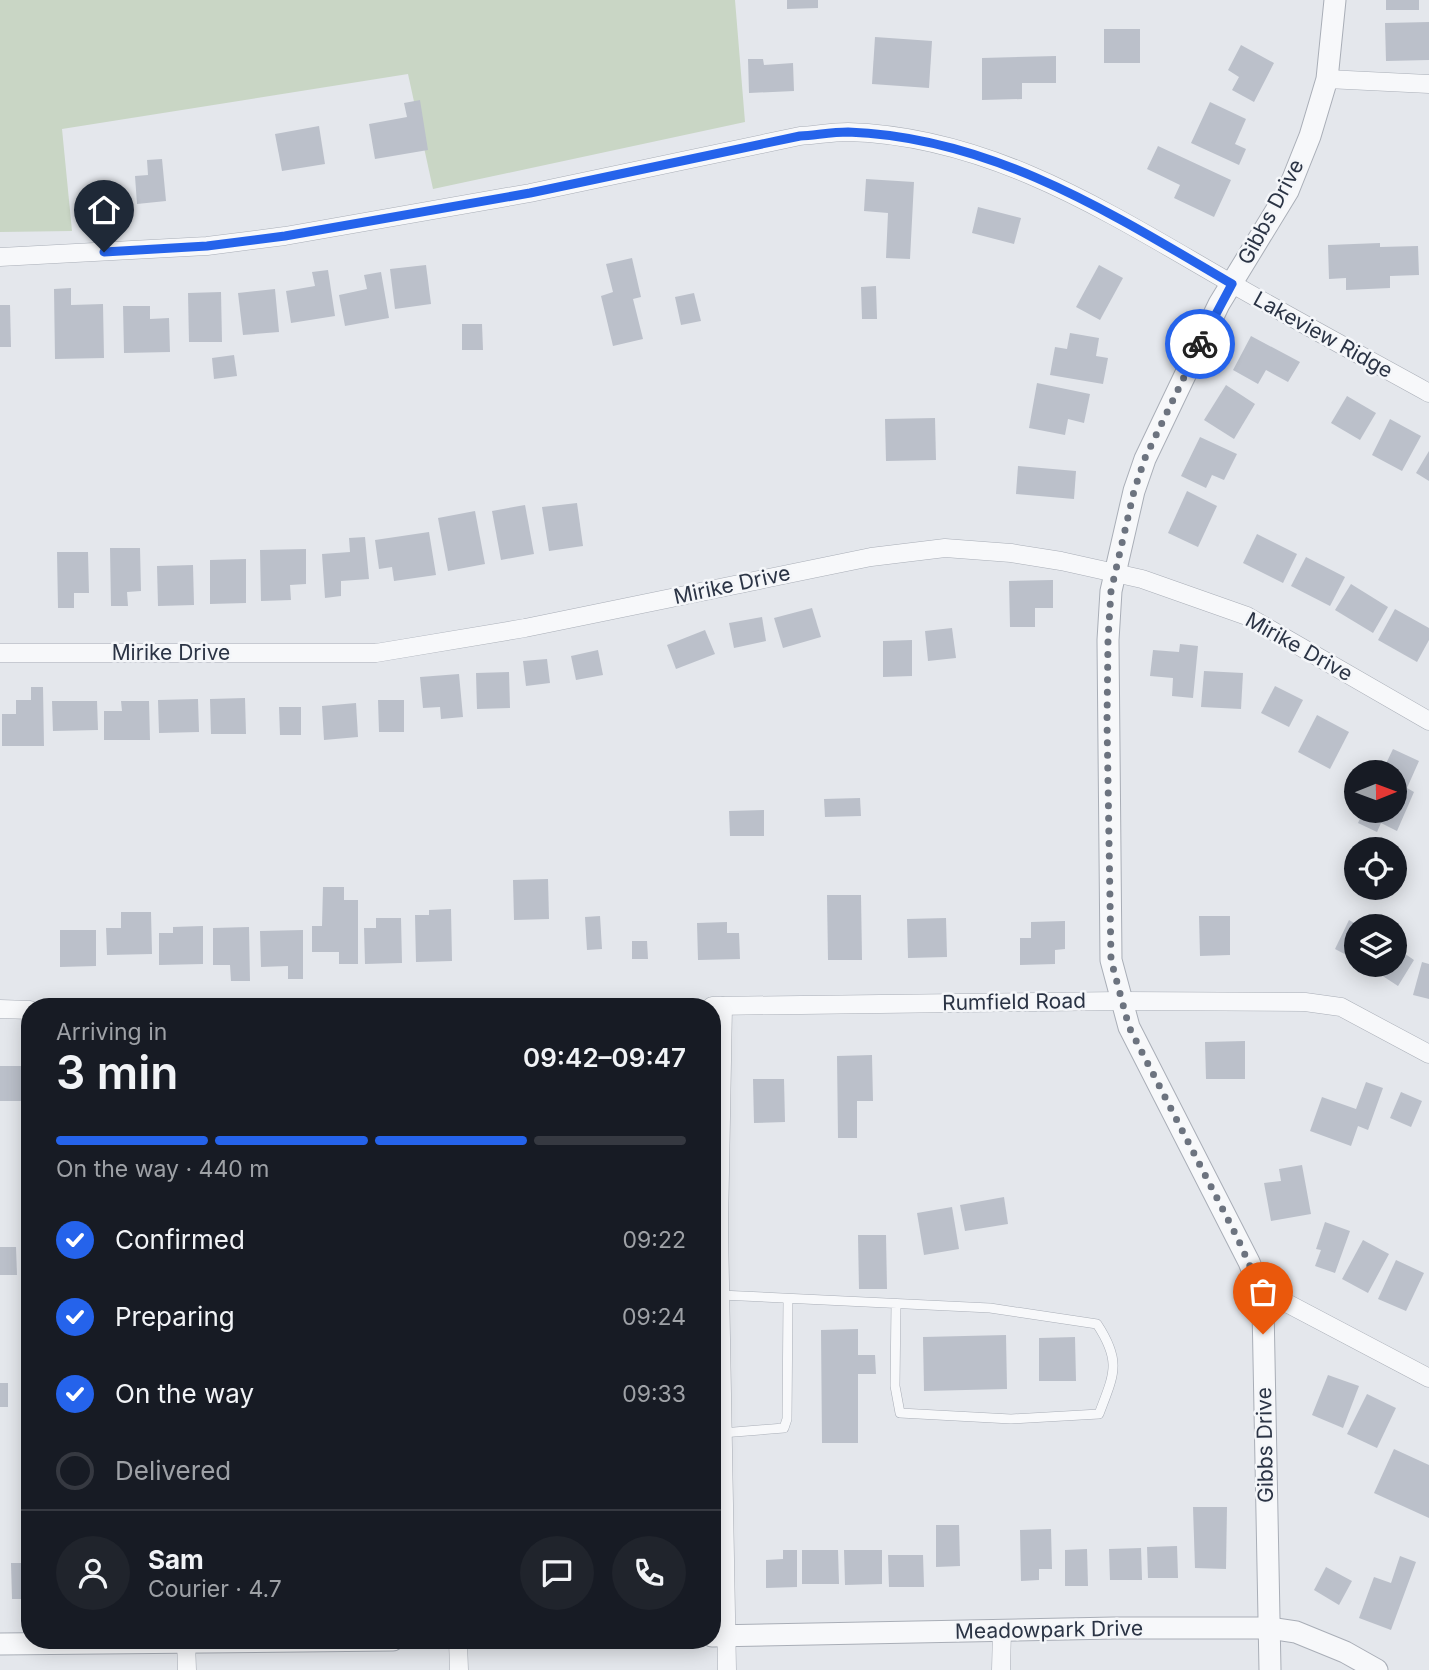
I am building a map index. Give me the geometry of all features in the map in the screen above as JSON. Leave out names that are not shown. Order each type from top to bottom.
[{"type":"street","name":"Gibbs Drive","points":[[1270,1670],[1263,1307],[1260,1289],[1238,1239],[1129,1027],[1111,960],[1108,640],[1111,591],[1134,491],[1145,458],[1219,304],[1288,191],[1310,136],[1327,79],[1335,0]]},
{"type":"street","points":[[1327,79],[1429,84]]},
{"type":"street","name":"Lakeview Ridge","points":[[0,257],[207,246],[285,236],[530,193],[800,136],[845,132],[927,141],[983,156],[1046,181],[1112,214],[1429,393]]},
{"type":"street","name":"Mirike Drive","points":[[0,653],[376,653],[525,628],[871,557],[945,548],[1011,553],[1115,572],[1247,616],[1429,721]]},
{"type":"street","name":"Rumfield Road","points":[[721,1006],[1121,1001],[1304,1002],[1340,1007],[1429,1054]]},
{"type":"street","points":[[0,1009],[21,1010]]},
{"type":"street","points":[[1260,1289],[1429,1378]]},
{"type":"street","points":[[721,1364],[721,1501]]},
{"type":"street","name":"Meadowpark Drive","points":[[721,1636],[1269,1628],[1296,1632],[1345,1652],[1377,1670]]},
{"type":"street","points":[[1001,1670],[1002,1630]]},
{"type":"street","points":[[0,1644],[21,1644]]},
{"type":"street","points":[[721,1644],[727,1670]]},
{"type":"street","points":[[186,1649],[187,1670]]},
{"type":"street","points":[[458,1649],[458,1670]]},
{"type":"lane","points":[[721,1296],[990,1308],[1097,1324],[1111,1345],[1114,1374],[1100,1414],[1011,1419],[900,1413],[895,1386],[896,1304]]},
{"type":"lane","points":[[722,1433],[784,1428],[788,1300]]},
{"type":"green space","points":[[0,0],[735,0],[745,122],[433,189],[408,74],[62,129],[72,231],[0,232]]},
{"type":"building","points":[[787,0],[818,0],[818,8],[787,9]]},
{"type":"building","points":[[1386,0],[1419,0],[1419,10],[1386,10]]},
{"type":"building","points":[[1429,22],[1429,60],[1386,61],[1385,23]]},
{"type":"building","points":[[1104,29],[1140,29],[1140,63],[1104,63]]},
{"type":"building","points":[[875,37],[932,41],[929,88],[872,84]]},
{"type":"building","points":[[1241,45],[1274,63],[1254,102],[1232,90],[1239,77],[1228,70]]},
{"type":"building","points":[[1056,56],[1056,83],[1022,83],[1022,99],[982,100],[982,58]]},
{"type":"building","points":[[748,59],[763,59],[764,65],[793,63],[794,91],[749,93]]},
{"type":"building","points":[[420,100],[428,150],[375,159],[369,124],[407,117],[404,103]]},
{"type":"building","points":[[1210,102],[1246,119],[1235,144],[1246,149],[1239,165],[1191,143]]},
{"type":"building","points":[[319,126],[325,164],[282,171],[275,134]]},
{"type":"building","points":[[1158,146],[1231,180],[1214,217],[1174,198],[1180,185],[1147,169]]},
{"type":"building","points":[[162,159],[166,201],[137,204],[135,176],[148,175],[147,160]]},
{"type":"building","points":[[866,179],[914,182],[910,259],[886,258],[888,213],[864,211]]},
{"type":"building","points":[[978,207],[1021,218],[1014,244],[972,233]]},
{"type":"building","points":[[1380,243],[1380,247],[1418,246],[1419,275],[1390,276],[1390,288],[1346,290],[1346,278],[1329,279],[1328,245]]},
{"type":"building","points":[[632,258],[641,297],[633,299],[643,339],[613,346],[601,296],[613,292],[606,264]]},
{"type":"building","points":[[426,265],[431,304],[395,309],[390,269]]},
{"type":"building","points":[[1099,265],[1123,278],[1100,320],[1076,307]]},
{"type":"building","points":[[328,270],[335,316],[291,323],[286,291],[315,286],[312,272]]},
{"type":"building","points":[[381,272],[389,318],[345,326],[339,295],[367,289],[364,275]]},
{"type":"building","points":[[876,286],[877,319],[862,319],[861,287]]},
{"type":"building","points":[[71,288],[71,305],[103,304],[104,358],[55,359],[54,289]]},
{"type":"building","points":[[275,289],[279,332],[243,335],[238,293]]},
{"type":"building","points":[[221,292],[222,342],[189,342],[188,293]]},
{"type":"building","points":[[694,293],[701,321],[681,325],[675,297]]},
{"type":"building","points":[[0,305],[10,305],[11,347],[0,347]]},
{"type":"building","points":[[123,306],[150,306],[150,319],[169,318],[170,352],[124,353]]},
{"type":"building","points":[[462,324],[482,324],[483,350],[462,350]]},
{"type":"building","points":[[1070,333],[1099,338],[1096,356],[1108,358],[1103,384],[1050,375],[1055,347],[1067,349]]},
{"type":"building","points":[[1251,336],[1300,362],[1288,382],[1266,370],[1258,384],[1233,370]]},
{"type":"building","points":[[234,355],[237,376],[214,379],[212,358]]},
{"type":"building","points":[[1037,383],[1090,394],[1084,423],[1068,419],[1065,435],[1029,428]]},
{"type":"building","points":[[1226,385],[1255,404],[1234,439],[1204,420]]},
{"type":"building","points":[[1347,396],[1376,413],[1360,440],[1331,423]]},
{"type":"building","points":[[935,418],[936,460],[886,461],[885,419]]},
{"type":"building","points":[[1390,419],[1421,436],[1402,471],[1372,455]]},
{"type":"building","points":[[1200,437],[1237,454],[1224,480],[1212,475],[1206,488],[1181,476]]},
{"type":"building","points":[[1429,451],[1429,481],[1416,473]]},
{"type":"building","points":[[1018,466],[1076,471],[1074,499],[1016,494]]},
{"type":"building","points":[[1187,491],[1217,506],[1198,547],[1168,533]]},
{"type":"building","points":[[577,503],[583,546],[549,551],[542,507]]},
{"type":"building","points":[[525,505],[534,554],[501,560],[492,511]]},
{"type":"building","points":[[475,511],[485,564],[448,571],[438,518]]},
{"type":"building","points":[[429,532],[436,575],[394,581],[392,567],[379,569],[375,540]]},
{"type":"building","points":[[1257,534],[1297,554],[1283,583],[1243,563]]},
{"type":"building","points":[[365,537],[369,579],[341,581],[341,596],[325,598],[322,554],[350,552],[349,538]]},
{"type":"building","points":[[110,548],[140,548],[141,591],[127,592],[128,606],[111,606]]},
{"type":"building","points":[[306,549],[306,584],[290,585],[291,600],[261,601],[260,550]]},
{"type":"building","points":[[57,552],[88,552],[89,593],[74,593],[74,608],[58,608]]},
{"type":"building","points":[[1306,557],[1345,577],[1330,606],[1291,586]]},
{"type":"building","points":[[246,559],[246,603],[210,604],[210,560]]},
{"type":"building","points":[[193,565],[194,605],[158,606],[157,566]]},
{"type":"building","points":[[1053,580],[1053,608],[1035,608],[1035,627],[1010,627],[1009,581]]},
{"type":"building","points":[[1351,584],[1388,607],[1373,633],[1335,610]]},
{"type":"building","points":[[812,608],[821,637],[783,648],[774,618]]},
{"type":"building","points":[[1395,609],[1429,628],[1429,640],[1417,662],[1378,640]]},
{"type":"building","points":[[762,617],[766,641],[734,648],[729,623]]},
{"type":"building","points":[[952,628],[956,658],[928,661],[925,631]]},
{"type":"building","points":[[705,630],[715,654],[676,669],[667,645]]},
{"type":"building","points":[[912,640],[912,676],[883,677],[883,641]]},
{"type":"building","points":[[1180,644],[1198,646],[1193,698],[1172,696],[1173,678],[1150,676],[1153,650],[1179,652]]},
{"type":"building","points":[[598,650],[603,675],[576,680],[571,656]]},
{"type":"building","points":[[547,659],[550,683],[526,686],[523,661]]},
{"type":"building","points":[[1204,671],[1243,673],[1241,709],[1201,707]]},
{"type":"building","points":[[509,672],[510,708],[477,709],[476,673]]},
{"type":"building","points":[[459,674],[463,717],[441,719],[440,707],[423,708],[420,677]]},
{"type":"building","points":[[1275,686],[1303,700],[1289,727],[1261,713]]},
{"type":"building","points":[[31,687],[43,687],[44,746],[2,746],[2,714],[16,714],[16,700],[31,700]]},
{"type":"building","points":[[245,698],[246,734],[211,734],[210,699]]},
{"type":"building","points":[[198,699],[199,732],[159,733],[158,700]]},
{"type":"building","points":[[378,700],[404,700],[404,732],[379,732]]},
{"type":"building","points":[[52,701],[97,701],[98,730],[53,731]]},
{"type":"building","points":[[121,701],[149,701],[150,740],[104,740],[104,711],[122,711]]},
{"type":"building","points":[[356,703],[358,737],[324,740],[322,706]]},
{"type":"building","points":[[279,707],[301,707],[301,735],[280,735]]},
{"type":"building","points":[[1317,715],[1349,732],[1330,769],[1298,752]]},
{"type":"building","points":[[1393,749],[1419,761],[1407,788],[1407,760],[1388,760]]},
{"type":"building","points":[[1407,788],[1414,792],[1407,808]]},
{"type":"building","points":[[860,798],[861,816],[825,817],[824,799]]},
{"type":"building","points":[[764,810],[764,836],[730,836],[729,811]]},
{"type":"building","points":[[1358,823],[1381,823],[1377,832]]},
{"type":"building","points":[[1381,823],[1400,823],[1397,831]]},
{"type":"building","points":[[548,879],[549,919],[514,920],[513,880]]},
{"type":"building","points":[[323,887],[344,887],[344,900],[358,900],[358,964],[339,964],[339,952],[312,952],[312,926],[322,926]]},
{"type":"building","points":[[827,895],[861,895],[862,960],[828,960]]},
{"type":"building","points":[[451,909],[452,961],[416,962],[415,915],[429,915],[429,910]]},
{"type":"building","points":[[121,912],[151,912],[152,954],[107,955],[106,928],[121,928]]},
{"type":"building","points":[[600,916],[602,949],[587,950],[585,917]]},
{"type":"building","points":[[1199,916],[1230,916],[1230,955],[1200,956]]},
{"type":"building","points":[[376,918],[401,918],[402,963],[365,964],[364,928],[376,928]]},
{"type":"building","points":[[946,918],[947,957],[908,958],[907,919]]},
{"type":"building","points":[[1065,921],[1065,949],[1055,950],[1055,964],[1020,965],[1020,938],[1031,938],[1031,922]]},
{"type":"building","points":[[727,922],[727,933],[739,933],[740,959],[698,960],[697,923]]},
{"type":"building","points":[[203,926],[203,964],[159,965],[159,933],[173,933],[173,927]]},
{"type":"building","points":[[249,927],[250,981],[231,981],[230,965],[213,965],[213,928]]},
{"type":"building","points":[[60,930],[96,930],[96,966],[60,967]]},
{"type":"building","points":[[303,930],[303,979],[288,979],[288,966],[261,967],[260,931]]},
{"type":"building","points":[[1344,930],[1344,954],[1335,949]]},
{"type":"building","points":[[632,941],[647,941],[648,959],[632,959]]},
{"type":"building","points":[[1407,955],[1414,960],[1407,971]]},
{"type":"building","points":[[1422,962],[1429,964],[1429,999],[1413,995]]},
{"type":"building","points":[[1384,977],[1404,977],[1398,986]]},
{"type":"building","points":[[1245,1041],[1245,1079],[1206,1079],[1205,1042]]},
{"type":"building","points":[[872,1055],[873,1101],[857,1101],[857,1138],[838,1138],[837,1056]]},
{"type":"building","points":[[0,1066],[21,1066],[21,1101],[0,1101]]},
{"type":"building","points":[[753,1079],[784,1079],[785,1122],[754,1123]]},
{"type":"building","points":[[1366,1082],[1383,1088],[1368,1130],[1358,1126],[1351,1146],[1310,1131],[1322,1097],[1356,1109]]},
{"type":"building","points":[[1401,1092],[1422,1101],[1411,1127],[1390,1118]]},
{"type":"building","points":[[1302,1165],[1311,1214],[1271,1221],[1264,1183],[1281,1181],[1279,1169]]},
{"type":"building","points":[[1004,1197],[1008,1224],[965,1231],[960,1205]]},
{"type":"building","points":[[952,1207],[959,1249],[924,1255],[917,1213]]},
{"type":"building","points":[[1325,1222],[1350,1231],[1335,1273],[1315,1266],[1321,1250],[1316,1249]]},
{"type":"building","points":[[858,1235],[886,1235],[887,1289],[859,1289]]},
{"type":"building","points":[[1363,1240],[1389,1254],[1368,1293],[1342,1279]]},
{"type":"building","points":[[0,1247],[16,1247],[17,1275],[0,1275]]},
{"type":"building","points":[[1396,1260],[1424,1273],[1406,1311],[1378,1299]]},
{"type":"building","points":[[858,1329],[858,1355],[875,1355],[876,1374],[858,1374],[858,1443],[822,1443],[821,1330]]},
{"type":"building","points":[[1006,1335],[1007,1389],[924,1391],[923,1337]]},
{"type":"building","points":[[1075,1337],[1076,1381],[1039,1381],[1039,1338]]},
{"type":"building","points":[[1328,1375],[1359,1386],[1343,1428],[1312,1415]]},
{"type":"building","points":[[0,1383],[8,1383],[8,1407],[0,1407]]},
{"type":"building","points":[[1367,1394],[1396,1408],[1377,1448],[1347,1434]]},
{"type":"building","points":[[1394,1449],[1429,1465],[1429,1518],[1374,1493]]},
{"type":"building","points":[[1193,1507],[1227,1507],[1226,1569],[1195,1568]]},
{"type":"building","points":[[936,1525],[959,1525],[960,1566],[936,1567]]},
{"type":"building","points":[[1051,1529],[1052,1569],[1039,1569],[1039,1580],[1021,1581],[1020,1530]]},
{"type":"building","points":[[1177,1546],[1178,1578],[1148,1578],[1147,1547]]},
{"type":"building","points":[[1141,1548],[1142,1580],[1110,1580],[1109,1549]]},
{"type":"building","points":[[1087,1549],[1088,1586],[1065,1586],[1065,1550]]},
{"type":"building","points":[[783,1550],[797,1550],[797,1587],[766,1588],[766,1560],[783,1559]]},
{"type":"building","points":[[802,1550],[838,1550],[839,1584],[802,1584]]},
{"type":"building","points":[[844,1550],[882,1550],[882,1584],[845,1585]]},
{"type":"building","points":[[888,1555],[923,1555],[924,1587],[889,1587]]},
{"type":"building","points":[[1400,1556],[1416,1562],[1391,1630],[1359,1618],[1374,1577],[1391,1583]]},
{"type":"building","points":[[11,1563],[21,1563],[21,1599],[12,1599]]},
{"type":"building","points":[[1326,1567],[1352,1581],[1339,1605],[1314,1590]]},
{"type":"way so far","points":[[1200,344],[1145,458],[1134,491],[1111,591],[1107,721],[1111,960],[1129,1027],[1238,1239],[1260,1289],[1263,1334]]},
{"type":"route","points":[[104,252],[207,246],[285,236],[530,193],[800,136],[845,132],[885,135],[927,141],[983,156],[1046,181],[1112,214],[1232,284],[1200,344]]}]
